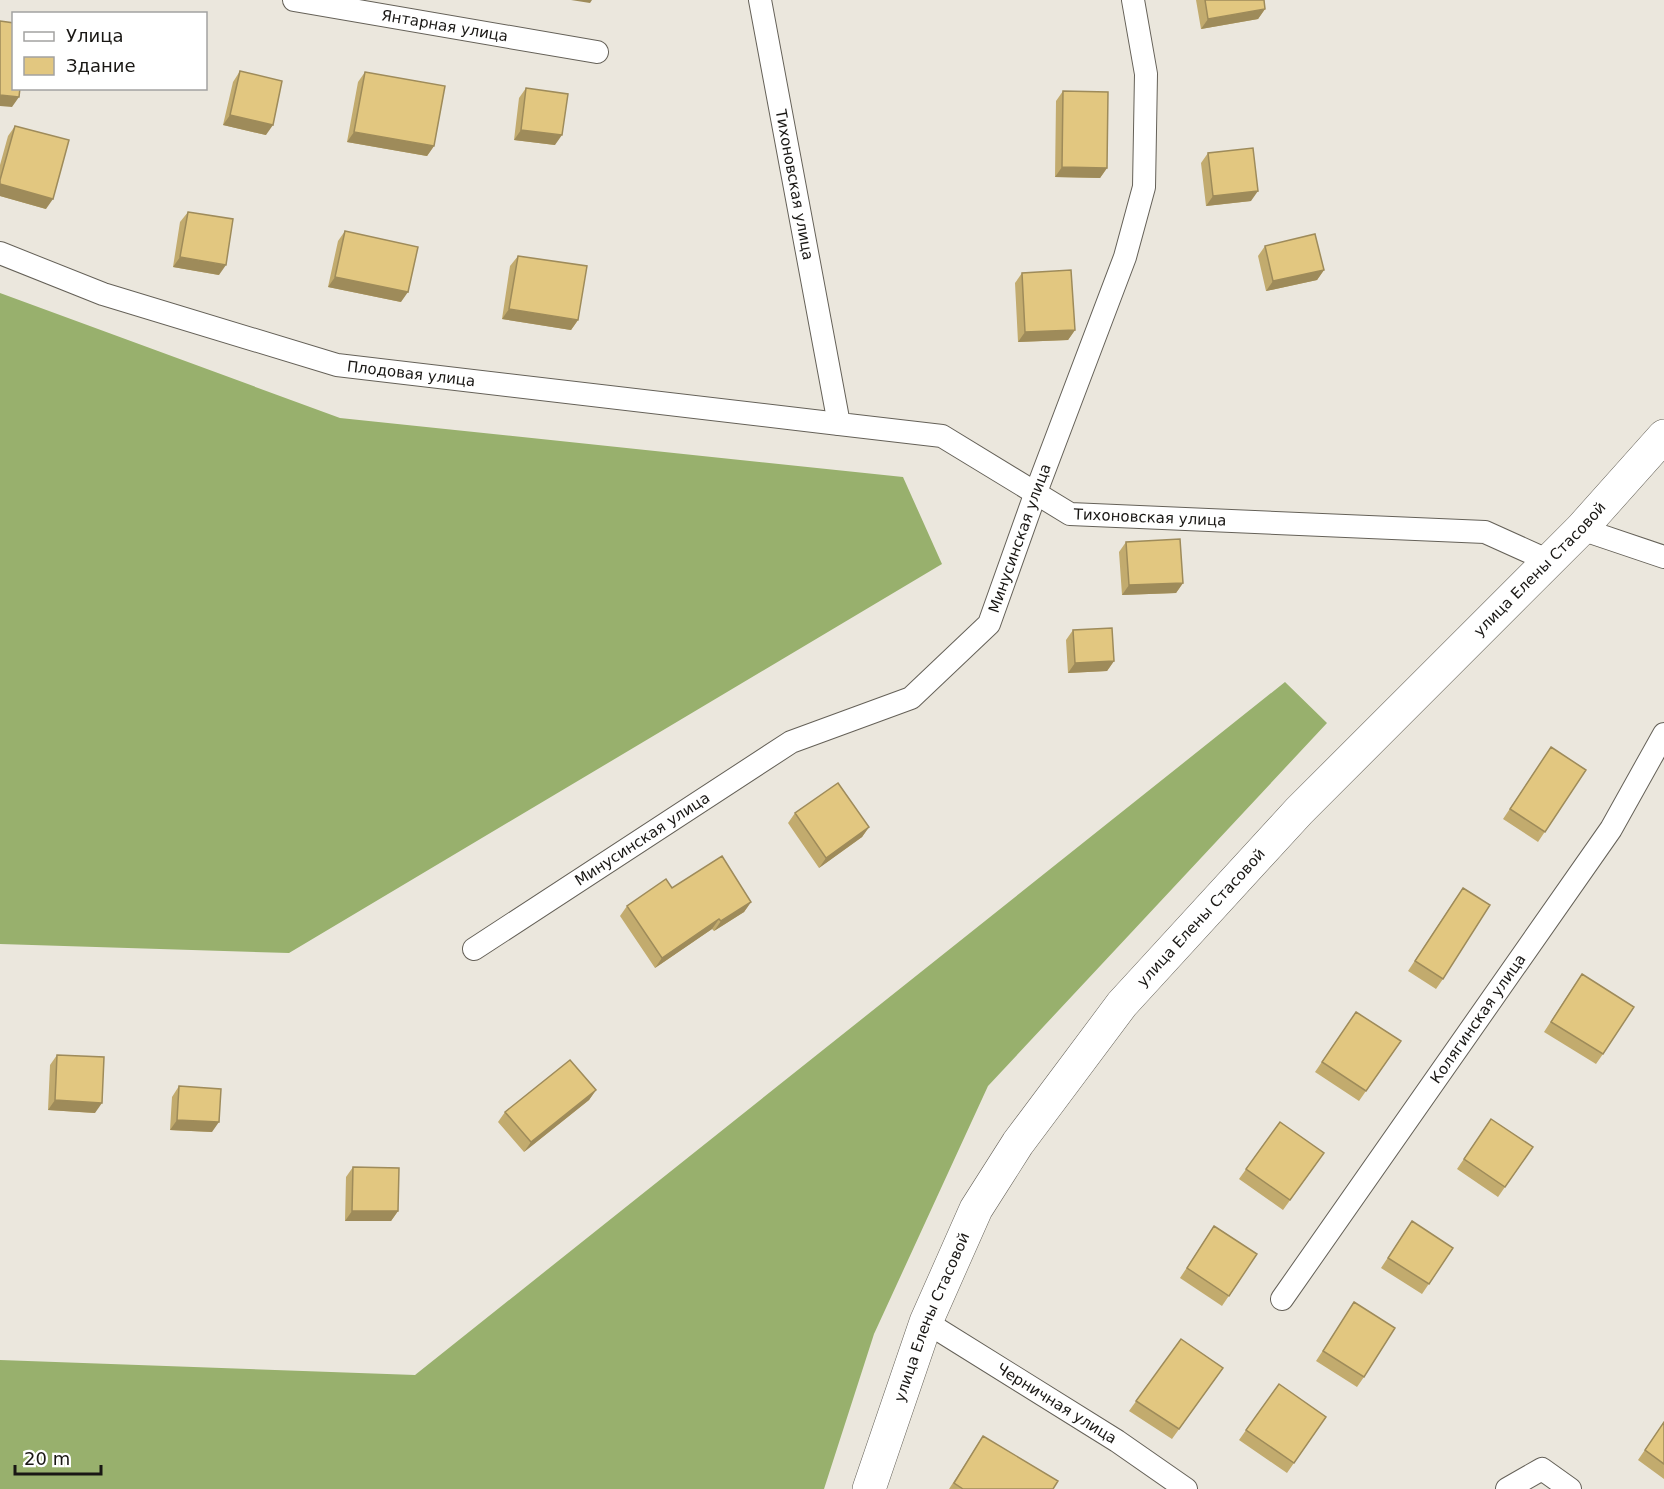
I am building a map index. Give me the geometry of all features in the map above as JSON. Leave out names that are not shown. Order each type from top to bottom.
[{"type":"main road","name":"улица Елены Стасовой","points":[[869,1489],[926,1322],[976,1209],[1018,1143],[1122,1004],[1299,811],[1581,529],[1664,436]]},
{"type":"street","name":"Янтарная улица","points":[[294,0],[597,52]]},
{"type":"street","name":"Тихоновская улица","points":[[760,0],[840,424],[942,436],[1070,514],[1485,532],[1547,561]]},
{"type":"street","name":"Минусинская улица","points":[[474,949],[791,742],[912,698],[990,624],[1036,492],[1125,257],[1144,187],[1146,74],[1133,0]]},
{"type":"street","name":"Плодовая улица","points":[[0,253],[104,294],[338,365],[840,424]]},
{"type":"street","points":[[1581,529],[1664,557]]},
{"type":"street","name":"Колягинская улица","points":[[1282,1299],[1611,829],[1664,734]]},
{"type":"street","name":"Черничная улица","points":[[926,1322],[1117,1441],[1186,1489]]},
{"type":"street","points":[[1507,1489],[1542,1469],[1570,1489]]},
{"type":"green space","points":[[0,293],[340,418],[903,477],[942,564],[289,953],[0,944]]},
{"type":"green space","points":[[1285,682],[1327,723],[988,1086],[874,1334],[824,1489],[0,1489],[0,1360],[415,1375]]},
{"type":"building","points":[[1205,0],[1264,0],[1265,9],[1208,19]]},
{"type":"building","points":[[0,21],[12,23],[12,90],[20,90],[19,97],[0,95]]},
{"type":"building","points":[[240,71],[282,81],[273,125],[230,115]]},
{"type":"building","points":[[365,72],[445,86],[434,146],[354,132]]},
{"type":"building","points":[[526,88],[568,94],[562,135],[521,130]]},
{"type":"building","points":[[1063,91],[1108,92],[1107,168],[1062,167]]},
{"type":"building","points":[[15,126],[69,140],[53,199],[0,184]]},
{"type":"building","points":[[1253,148],[1258,191],[1213,196],[1208,153]]},
{"type":"building","points":[[188,212],[233,219],[226,265],[180,257]]},
{"type":"building","points":[[345,231],[418,247],[408,292],[335,277]]},
{"type":"building","points":[[1315,234],[1324,270],[1273,281],[1265,246]]},
{"type":"building","points":[[518,256],[587,266],[578,320],[509,309]]},
{"type":"building","points":[[1071,270],[1075,330],[1025,332],[1022,273]]},
{"type":"building","points":[[1180,539],[1183,583],[1129,585],[1126,542]]},
{"type":"building","points":[[1112,628],[1114,661],[1075,663],[1073,630]]},
{"type":"building","points":[[1551,747],[1586,770],[1545,832],[1510,809]]},
{"type":"building","points":[[838,783],[869,827],[826,858],[795,813]]},
{"type":"building","points":[[722,856],[751,902],[721,921],[719,919],[662,958],[627,906],[666,879],[672,888]]},
{"type":"building","points":[[1463,888],[1490,905],[1443,979],[1415,961]]},
{"type":"building","points":[[1582,974],[1634,1007],[1603,1054],[1551,1022]]},
{"type":"building","points":[[1356,1012],[1401,1041],[1366,1091],[1322,1062]]},
{"type":"building","points":[[57,1055],[104,1057],[102,1103],[55,1100]]},
{"type":"building","points":[[570,1060],[596,1090],[531,1142],[505,1112]]},
{"type":"building","points":[[179,1086],[221,1089],[219,1122],[177,1120]]},
{"type":"building","points":[[1491,1119],[1533,1147],[1505,1187],[1464,1159]]},
{"type":"building","points":[[1280,1122],[1324,1153],[1290,1200],[1246,1169]]},
{"type":"building","points":[[353,1167],[399,1168],[398,1211],[352,1211]]},
{"type":"building","points":[[1412,1221],[1453,1248],[1429,1284],[1388,1258]]},
{"type":"building","points":[[1214,1226],[1257,1254],[1229,1296],[1187,1268]]},
{"type":"building","points":[[1354,1302],[1395,1328],[1364,1377],[1323,1351]]},
{"type":"building","points":[[1181,1339],[1223,1368],[1179,1429],[1136,1401]]},
{"type":"building","points":[[1279,1384],[1326,1417],[1294,1463],[1246,1430]]},
{"type":"building","points":[[1664,1422],[1664,1464],[1645,1450]]},
{"type":"building","points":[[983,1436],[1058,1481],[1053,1489],[963,1489],[954,1483]]}]
